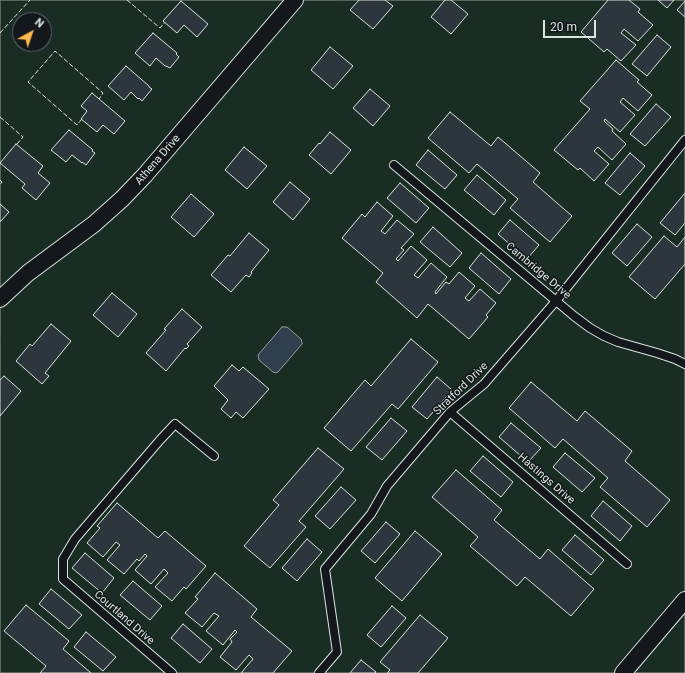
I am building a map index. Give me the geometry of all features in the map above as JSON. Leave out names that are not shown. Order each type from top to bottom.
[{"type":"street","name":"Athena Drive","points":[[0,299],[28,273],[94,224],[122,199],[145,175],[295,0]]},
{"type":"street","points":[[623,673],[685,600]]},
{"type":"lane","name":"Stratford Drive","points":[[319,673],[336,652],[325,569],[371,514],[387,486],[450,412],[484,384],[556,301],[685,140]]},
{"type":"lane","name":"Cambridge Drive","points":[[394,165],[590,328],[618,342],[663,355],[685,364]]},
{"type":"lane","name":"Hastings Drive","points":[[450,412],[627,564]]},
{"type":"lane","name":"Courtland Drive","points":[[172,673],[63,579],[63,559],[75,538],[175,424],[214,456]]},
{"type":"green space","points":[[0,0],[685,0],[685,673],[0,673]]},
{"type":"water","points":[[282,327],[287,327],[301,339],[302,344],[276,373],[259,360],[258,355]]},
{"type":"building","points":[[359,0],[385,0],[393,6],[373,29],[350,10]]},
{"type":"building","points":[[445,0],[451,0],[468,14],[451,34],[431,17]]},
{"type":"building","points":[[608,0],[629,0],[640,9],[638,12],[653,25],[638,41],[624,29],[621,33],[636,45],[621,61],[607,49],[604,52],[581,32]]},
{"type":"building","points":[[658,0],[674,0],[667,8]]},
{"type":"building","points":[[181,1],[208,24],[197,37],[184,25],[177,33],[163,21]]},
{"type":"building","points":[[685,1],[685,17],[677,10]]},
{"type":"building","points":[[153,33],[177,53],[176,54],[179,57],[170,68],[165,66],[156,58],[150,66],[135,53]]},
{"type":"building","points":[[657,35],[671,47],[647,76],[632,64]]},
{"type":"building","points":[[330,47],[353,66],[333,89],[311,70]]},
{"type":"building","points":[[616,60],[639,80],[637,82],[652,95],[638,111],[623,98],[620,102],[635,115],[620,132],[605,119],[604,121],[613,129],[612,131],[626,144],[612,160],[598,147],[594,151],[609,164],[594,181],[580,168],[578,170],[554,150],[590,109],[580,101]]},
{"type":"building","points":[[126,66],[152,89],[142,101],[131,92],[124,100],[108,86]]},
{"type":"building","points":[[370,89],[390,106],[373,126],[353,108]]},
{"type":"building","points":[[92,93],[125,121],[114,134],[103,125],[97,132],[81,119],[87,111],[81,106]]},
{"type":"building","points":[[656,104],[671,117],[645,146],[630,134]]},
{"type":"building","points":[[450,112],[491,146],[498,137],[540,173],[533,182],[572,216],[550,242],[510,208],[518,199],[477,164],[469,173],[428,138]]},
{"type":"building","points":[[69,130],[95,153],[86,165],[72,155],[66,162],[51,150]]},
{"type":"building","points":[[330,132],[351,150],[331,174],[309,155]]},
{"type":"building","points":[[16,144],[43,166],[38,173],[50,183],[36,200],[22,188],[25,184],[0,163]]},
{"type":"building","points":[[244,147],[267,166],[247,189],[225,170]]},
{"type":"building","points":[[428,150],[457,175],[445,189],[416,165]]},
{"type":"building","points":[[630,153],[645,166],[620,195],[605,183]]},
{"type":"building","points":[[477,175],[506,200],[494,215],[464,190]]},
{"type":"building","points":[[290,182],[310,199],[293,220],[273,202]]},
{"type":"building","points":[[400,183],[429,208],[416,223],[387,198]]},
{"type":"building","points":[[685,193],[685,223],[675,235],[660,223]]},
{"type":"building","points":[[191,194],[214,214],[194,237],[171,217]]},
{"type":"building","points":[[377,202],[393,216],[381,231],[385,234],[397,220],[414,234],[401,248],[404,250],[396,259],[398,261],[411,246],[427,260],[414,275],[418,278],[431,263],[447,277],[435,292],[436,294],[446,282],[449,284],[459,272],[475,286],[465,298],[469,301],[480,289],[496,303],[486,315],[488,317],[469,339],[428,304],[417,318],[376,282],[383,273],[342,238],[362,214],[365,217]]},
{"type":"building","points":[[0,204],[9,212],[0,222]]},
{"type":"building","points":[[510,220],[539,245],[527,259],[498,234]]},
{"type":"building","points":[[637,224],[652,237],[627,266],[612,253]]},
{"type":"building","points":[[433,227],[462,253],[450,267],[420,242]]},
{"type":"building","points":[[249,233],[269,250],[251,272],[252,273],[249,277],[246,275],[231,292],[211,275],[228,255],[230,256]]},
{"type":"building","points":[[664,236],[677,247],[685,237],[685,264],[655,299],[629,277]]},
{"type":"building","points":[[481,253],[511,279],[499,294],[469,268]]},
{"type":"building","points":[[112,293],[137,314],[118,337],[93,315]]},
{"type":"building","points":[[182,309],[202,327],[187,344],[189,346],[186,349],[185,348],[166,371],[146,353],[166,330],[164,329]]},
{"type":"building","points":[[51,324],[71,341],[45,373],[49,376],[42,384],[16,361],[30,344],[32,346]]},
{"type":"building","points":[[411,339],[438,362],[398,409],[392,404],[351,451],[324,428],[365,380],[371,386]]},
{"type":"building","points":[[232,365],[239,371],[243,367],[269,389],[243,418],[236,412],[231,418],[221,409],[228,400],[214,386]]},
{"type":"building","points":[[4,376],[21,391],[0,416],[0,380]]},
{"type":"building","points":[[437,377],[452,390],[427,419],[412,407]]},
{"type":"building","points":[[531,382],[577,421],[585,411],[632,451],[625,461],[670,500],[647,527],[600,487],[608,478],[563,439],[555,448],[509,408]]},
{"type":"building","points":[[391,418],[407,431],[382,460],[366,447]]},
{"type":"building","points":[[511,423],[541,448],[528,462],[499,437]]},
{"type":"building","points":[[318,448],[344,469],[299,521],[306,527],[270,568],[244,546],[279,505],[273,500]]},
{"type":"building","points":[[565,453],[595,478],[582,492],[553,467]]},
{"type":"building","points":[[483,456],[513,482],[501,497],[470,471]]},
{"type":"building","points":[[456,470],[502,510],[494,520],[540,559],[548,549],[594,589],[571,616],[525,577],[517,586],[470,546],[478,537],[432,497]]},
{"type":"building","points":[[341,487],[356,500],[330,529],[315,516]]},
{"type":"building","points":[[603,501],[632,526],[620,541],[591,516]]},
{"type":"building","points":[[117,503],[158,538],[165,531],[206,566],[186,589],[184,587],[172,601],[155,587],[168,573],[164,569],[151,584],[135,570],[147,556],[145,554],[139,561],[137,559],[124,574],[107,560],[120,545],[116,542],[103,557],[87,543],[100,528],[97,526]]},
{"type":"building","points":[[386,522],[400,534],[375,563],[361,551]]},
{"type":"building","points":[[415,531],[442,554],[402,601],[375,578]]},
{"type":"building","points":[[575,535],[604,560],[591,575],[562,550]]},
{"type":"building","points":[[307,539],[322,552],[297,581],[282,568]]},
{"type":"building","points":[[85,553],[114,578],[102,593],[72,568]]},
{"type":"building","points":[[215,573],[257,609],[251,617],[292,651],[273,673],[241,673],[253,659],[249,655],[236,670],[220,657],[232,642],[230,639],[237,632],[235,630],[223,645],[206,631],[219,616],[214,613],[202,627],[185,613],[198,599],[195,597]]},
{"type":"building","points":[[133,581],[162,606],[150,620],[120,595]]},
{"type":"building","points":[[51,589],[82,615],[69,629],[39,604]]},
{"type":"building","points":[[26,605],[69,641],[63,649],[91,673],[40,673],[46,666],[4,631]]},
{"type":"building","points":[[392,606],[406,618],[381,647],[367,635]]},
{"type":"building","points":[[420,615],[448,638],[418,673],[387,673],[390,670],[380,662]]},
{"type":"building","points":[[183,624],[212,649],[200,663],[171,638]]},
{"type":"building","points":[[86,632],[116,657],[103,671],[74,647]]},
{"type":"building","points":[[361,660],[376,672],[350,673]]},
{"type":"fence","points":[[0,33],[30,0]]},
{"type":"fence","points":[[127,0],[160,28],[165,22]]},
{"type":"fence","points":[[82,119],[77,125],[28,82],[55,51],[103,93],[99,99]]},
{"type":"fence","points":[[0,117],[23,137],[17,144]]},
{"type":"fence","points":[[0,180],[2,182],[0,185]]}]
